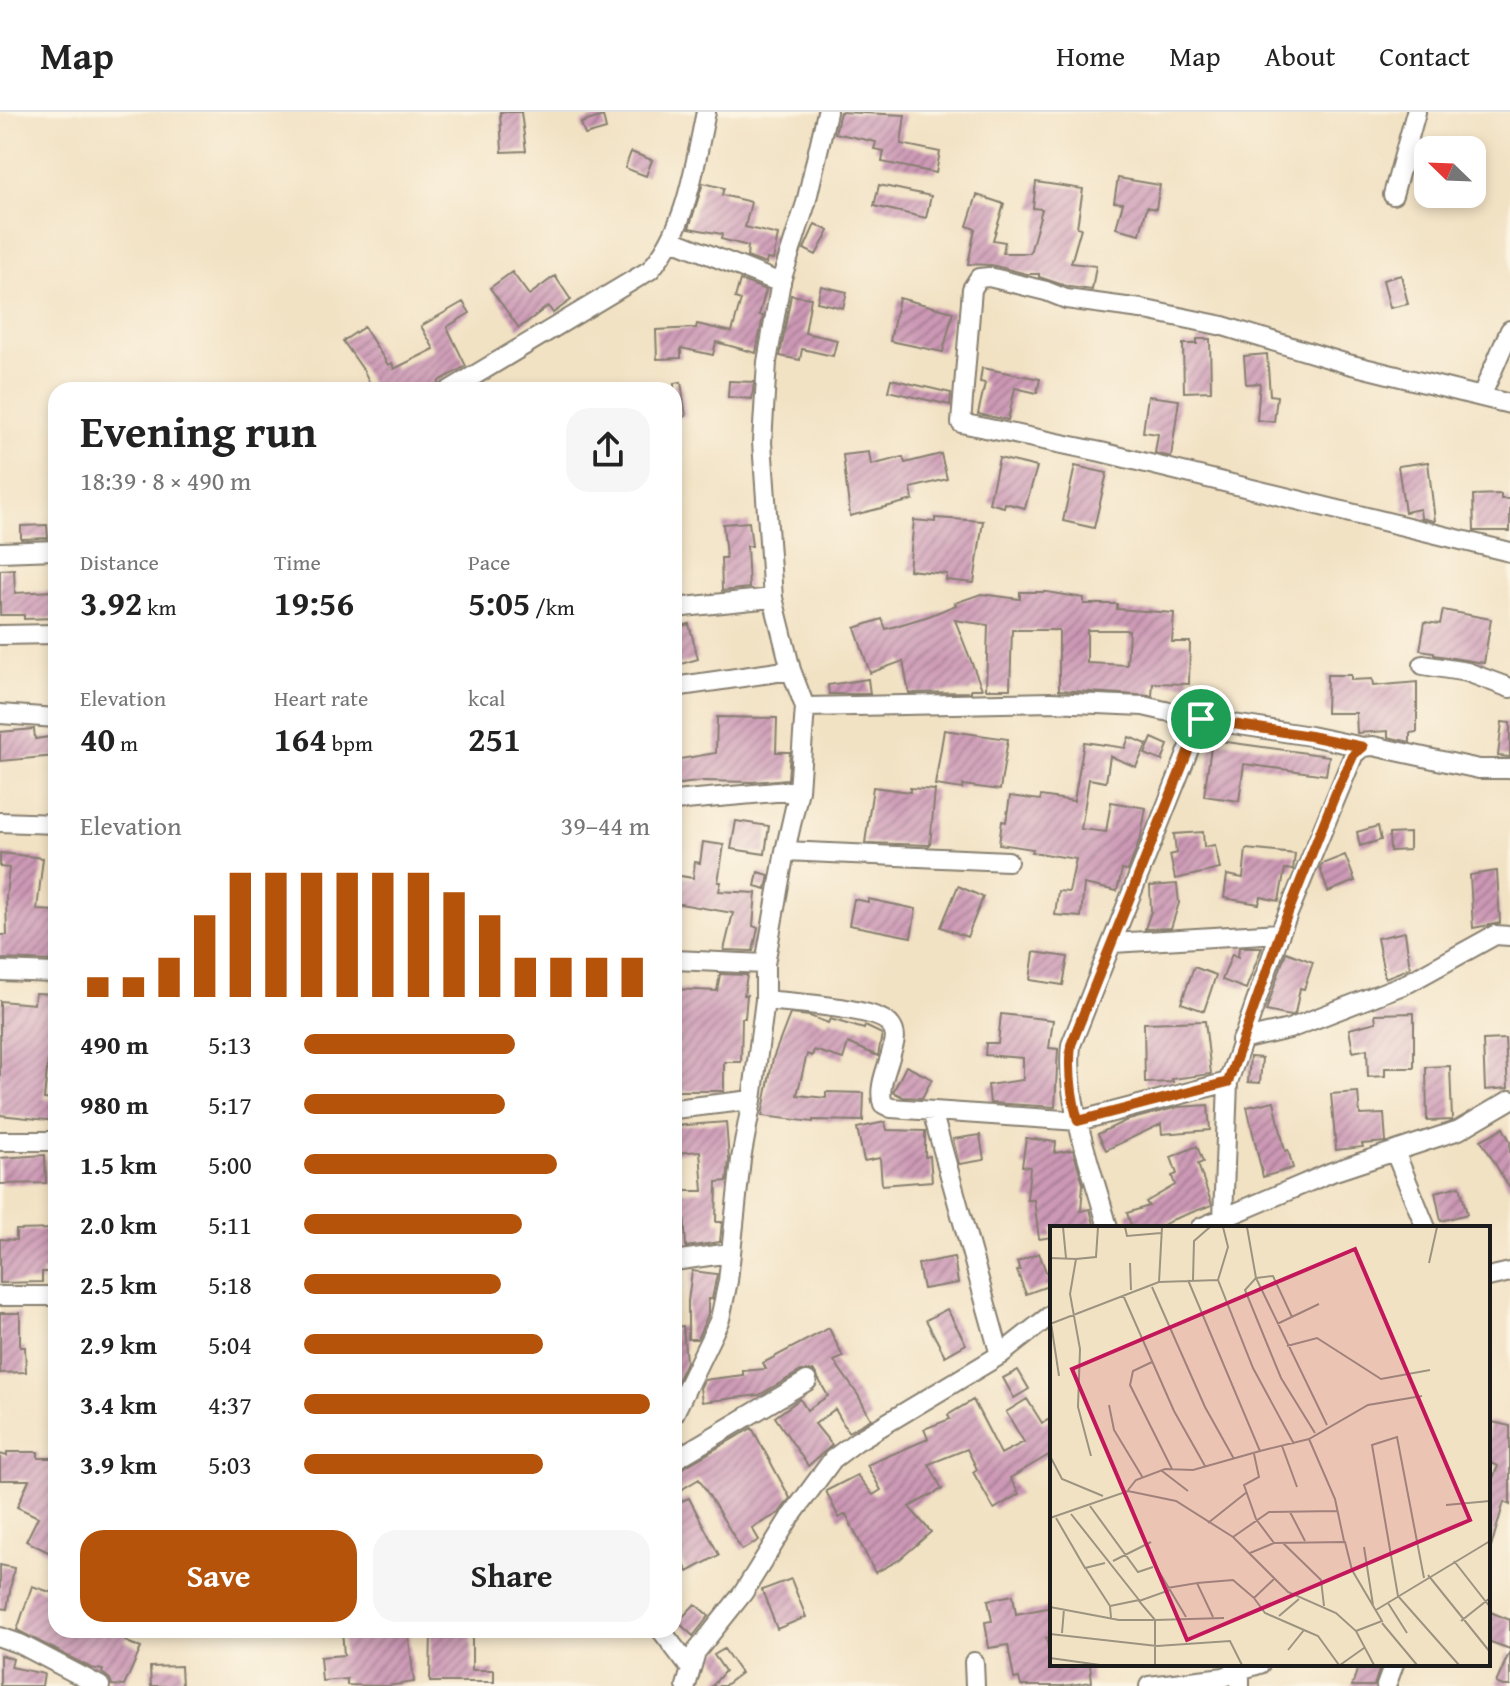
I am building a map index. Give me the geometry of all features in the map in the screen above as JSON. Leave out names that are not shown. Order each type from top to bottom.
[{"type":"street","points":[[463,382],[650,270],[672,240],[691,183],[706,112]]},
{"type":"street","points":[[682,1397],[720,1319],[728,1281],[741,1159],[765,1000],[765,964],[799,790],[805,707],[791,670],[773,598],[762,442],[767,362],[781,283],[806,203],[827,112]]},
{"type":"street","points":[[1393,195],[1416,112]]},
{"type":"street","points":[[672,240],[781,283]]},
{"type":"street","points":[[1510,404],[1348,364],[1223,326],[1141,309],[1066,299],[989,277],[979,278],[972,289],[961,423],[1101,452],[1510,552]]},
{"type":"street","points":[[1481,397],[1510,330]]},
{"type":"street","points":[[0,552],[48,550]]},
{"type":"street","points":[[682,607],[773,598]]},
{"type":"street","points":[[0,635],[48,634]]},
{"type":"street","points":[[1423,665],[1467,672],[1510,688]]},
{"type":"street","points":[[682,686],[791,670]]},
{"type":"street","points":[[805,707],[1051,702],[1143,706],[1201,719],[1363,747],[1373,746],[1479,769],[1510,769]]},
{"type":"street","points":[[0,714],[48,717]]},
{"type":"street","points":[[1107,1226],[1071,1092],[1068,1068],[1071,1045],[1201,719]]},
{"type":"street","points":[[1223,1219],[1228,1082],[1280,933],[1335,795],[1354,754],[1363,747]]},
{"type":"street","points":[[682,800],[799,790]]},
{"type":"street","points":[[0,822],[48,824]]},
{"type":"street","points":[[785,851],[1008,861]]},
{"type":"street","points":[[1113,943],[1280,933]]},
{"type":"street","points":[[1241,1040],[1289,1029],[1342,1009],[1408,983],[1495,935],[1510,936]]},
{"type":"street","points":[[682,960],[765,964]]},
{"type":"street","points":[[0,971],[48,973]]},
{"type":"street","points":[[765,1000],[864,1011],[886,1020],[892,1026],[895,1039],[880,1095],[883,1104],[891,1108],[1078,1121],[1228,1082]]},
{"type":"street","points":[[682,1108],[752,1100]]},
{"type":"street","points":[[1205,1226],[1332,1172],[1459,1130],[1510,1100]]},
{"type":"street","points":[[932,1111],[1000,1355]]},
{"type":"street","points":[[0,1141],[48,1141]]},
{"type":"street","points":[[1395,1152],[1425,1226]]},
{"type":"street","points":[[682,1260],[730,1253]]},
{"type":"street","points":[[1490,1277],[1510,1272]]},
{"type":"street","points":[[0,1296],[48,1296]]},
{"type":"street","points":[[688,1677],[696,1652],[743,1593],[812,1484],[833,1459],[857,1441],[1000,1355],[1050,1316]]},
{"type":"street","points":[[682,1455],[807,1381]]},
{"type":"street","points":[[0,1637],[20,1644],[100,1686]]},
{"type":"street","points":[[666,1638],[688,1677]]},
{"type":"street","points":[[974,1662],[975,1686]]},
{"type":"street","points":[[1149,1686],[1232,1674],[1254,1666]]},
{"type":"street","points":[[1386,1686],[1393,1666]]},
{"type":"building","points":[[500,112],[521,112],[526,151],[502,152]]},
{"type":"building","points":[[840,112],[905,115],[901,144],[940,152],[936,173],[882,162],[884,151],[874,149],[876,142],[835,133]]},
{"type":"building","points":[[603,116],[606,129],[585,135],[581,123]]},
{"type":"building","points":[[631,152],[652,160],[646,176],[625,168]]},
{"type":"building","points":[[1118,178],[1160,185],[1156,209],[1147,207],[1140,234],[1116,228],[1123,203],[1114,202]]},
{"type":"building","points":[[1036,182],[1083,189],[1077,227],[1081,228],[1071,263],[1096,266],[1092,290],[1069,287],[1039,277],[1039,274],[968,264],[975,229],[967,226],[977,195],[1004,204],[993,240],[1005,242],[1003,253],[1030,253],[1042,209],[1033,208]]},
{"type":"building","points":[[703,183],[724,188],[722,195],[751,202],[745,227],[778,235],[773,260],[767,259],[766,264],[747,257],[748,246],[721,239],[722,234],[689,228]]},
{"type":"building","points":[[879,185],[931,196],[926,218],[874,206]]},
{"type":"building","points":[[815,224],[829,231],[816,255],[804,249]]},
{"type":"building","points":[[512,272],[529,295],[555,276],[571,300],[553,313],[548,306],[519,328],[490,288]]},
{"type":"building","points":[[1401,275],[1408,304],[1390,308],[1383,280]]},
{"type":"building","points":[[740,280],[766,290],[759,315],[763,316],[756,353],[716,342],[713,355],[681,348],[681,358],[657,359],[656,330],[696,328],[697,324],[732,332],[741,300],[735,298]]},
{"type":"building","points":[[821,286],[847,292],[843,308],[817,302]]},
{"type":"building","points":[[791,295],[811,298],[805,333],[837,340],[833,356],[802,349],[800,360],[780,356]]},
{"type":"building","points":[[899,298],[953,312],[943,352],[890,341]]},
{"type":"building","points":[[463,302],[470,313],[447,327],[466,366],[439,382],[369,382],[343,341],[364,327],[388,365],[392,363],[394,369],[434,349],[421,326]]},
{"type":"building","points":[[1197,339],[1210,339],[1211,391],[1184,392],[1183,344],[1197,344]]},
{"type":"building","points":[[1267,354],[1270,395],[1277,396],[1274,422],[1257,420],[1260,383],[1246,384],[1244,356]]},
{"type":"building","points":[[982,368],[1040,379],[1037,393],[1015,388],[1008,420],[978,414],[985,383],[980,382]]},
{"type":"building","points":[[891,379],[951,393],[950,405],[888,391]]},
{"type":"building","points":[[729,381],[754,382],[752,399],[728,397]]},
{"type":"building","points":[[682,389],[686,416],[682,417]]},
{"type":"building","points":[[1148,396],[1179,400],[1171,457],[1155,453],[1158,434],[1143,432]]},
{"type":"building","points":[[869,452],[871,465],[903,457],[905,463],[941,454],[947,479],[911,488],[913,500],[850,516],[843,455]]},
{"type":"building","points":[[999,458],[1037,467],[1025,508],[989,503]]},
{"type":"building","points":[[1428,462],[1435,521],[1421,518],[1420,509],[1405,512],[1398,466]]},
{"type":"building","points":[[1075,466],[1107,473],[1094,528],[1063,521]]},
{"type":"building","points":[[1501,494],[1501,499],[1510,499],[1510,531],[1474,531],[1473,495]]},
{"type":"building","points":[[935,518],[983,521],[974,583],[946,580],[947,574],[909,570],[914,520],[935,522]]},
{"type":"building","points":[[749,522],[752,546],[747,546],[749,588],[722,591],[721,558],[726,558],[723,524]]},
{"type":"building","points":[[47,525],[48,538],[21,539],[21,526]]},
{"type":"building","points":[[14,569],[15,593],[48,591],[48,618],[0,615],[0,570]]},
{"type":"building","points":[[1020,592],[1047,592],[1084,598],[1084,604],[1117,604],[1117,609],[1174,613],[1172,642],[1190,642],[1189,684],[1153,683],[1152,696],[1059,690],[1059,630],[1012,630],[1010,689],[986,689],[988,625],[955,620],[982,689],[909,693],[903,661],[870,673],[855,628],[882,619],[886,629],[929,616],[981,594],[1020,599]],"holes":[[[1087,630],[1129,630],[1127,665],[1087,663]]]},
{"type":"building","points":[[1443,610],[1491,619],[1484,663],[1420,650],[1425,622],[1440,624]]},
{"type":"building","points":[[689,624],[698,659],[682,664],[682,626]]},
{"type":"building","points":[[1327,675],[1351,675],[1351,680],[1372,679],[1373,686],[1417,682],[1417,732],[1410,733],[1410,742],[1388,737],[1388,731],[1357,733],[1356,713],[1326,713]]},
{"type":"building","points":[[868,679],[870,694],[829,694],[828,685]]},
{"type":"building","points":[[717,717],[777,718],[776,752],[790,752],[788,779],[682,784],[682,759],[716,753]]},
{"type":"building","points":[[1502,722],[1510,723],[1510,757],[1498,756]]},
{"type":"building","points":[[34,729],[35,739],[48,737],[48,757],[0,761],[0,732]]},
{"type":"building","points":[[944,730],[1008,739],[1000,790],[935,785]]},
{"type":"building","points":[[1129,737],[1147,744],[1136,767],[1110,756],[1106,782],[1089,779],[1081,829],[1106,832],[1111,802],[1146,808],[1141,836],[1128,871],[1122,870],[1117,891],[1084,884],[1081,917],[1055,915],[1058,891],[1069,892],[1076,859],[999,844],[1010,796],[1040,800],[1041,796],[1074,801],[1084,742],[1125,748]]},
{"type":"building","points":[[1152,738],[1168,745],[1162,761],[1145,754]]},
{"type":"building","points":[[1212,740],[1329,756],[1326,775],[1244,764],[1239,801],[1204,796]]},
{"type":"building","points":[[873,787],[910,792],[910,788],[935,790],[930,845],[865,843]]},
{"type":"building","points":[[736,821],[769,826],[765,854],[731,849]]},
{"type":"building","points":[[1378,826],[1381,840],[1360,846],[1357,832]]},
{"type":"building","points":[[1203,832],[1204,847],[1215,845],[1220,869],[1175,879],[1170,855],[1176,853],[1174,834]]},
{"type":"building","points":[[1409,833],[1409,850],[1390,851],[1389,834]]},
{"type":"building","points":[[703,842],[724,845],[719,891],[756,893],[753,926],[758,928],[753,951],[724,950],[733,913],[682,904],[682,876],[693,878],[695,862],[700,863]]},
{"type":"building","points":[[1246,849],[1295,854],[1293,870],[1285,869],[1279,901],[1261,897],[1259,904],[1224,898],[1227,875],[1243,878]]},
{"type":"building","points":[[0,853],[43,858],[37,910],[48,911],[48,961],[0,959],[0,935],[7,935],[9,868],[0,867]]},
{"type":"building","points":[[1345,855],[1355,881],[1328,892],[1320,868],[1322,864]]},
{"type":"building","points":[[1497,871],[1500,923],[1473,928],[1470,875]]},
{"type":"building","points":[[758,872],[769,875],[766,889],[755,886]]},
{"type":"building","points":[[1177,884],[1179,903],[1171,928],[1145,929],[1151,911],[1150,886]]},
{"type":"building","points":[[958,886],[983,897],[967,937],[941,927]]},
{"type":"building","points":[[854,899],[916,909],[911,937],[849,925]]},
{"type":"building","points":[[1405,932],[1410,968],[1385,978],[1377,938]]},
{"type":"building","points":[[1239,947],[1262,947],[1246,989],[1222,980],[1232,954],[1238,957]]},
{"type":"building","points":[[1034,952],[1068,957],[1063,985],[1030,980]]},
{"type":"building","points":[[1286,952],[1313,962],[1304,989],[1300,988],[1295,1014],[1290,1016],[1266,1011]]},
{"type":"building","points":[[1194,967],[1216,975],[1204,1011],[1181,1003]]},
{"type":"building","points":[[720,974],[747,975],[741,1062],[724,1062],[724,1091],[682,1091],[682,989],[717,991]]},
{"type":"building","points":[[35,993],[48,994],[48,1061],[44,1099],[48,1099],[48,1120],[0,1115],[0,1001],[34,1004]]},
{"type":"building","points":[[1414,1013],[1414,1068],[1385,1068],[1385,1076],[1368,1077],[1367,1049],[1353,1052],[1349,1029],[1376,1022],[1375,1014]]},
{"type":"building","points":[[790,1014],[810,1016],[828,1023],[830,1019],[864,1029],[865,1026],[882,1034],[878,1056],[848,1043],[843,1059],[814,1050],[812,1056],[807,1054],[797,1095],[826,1098],[826,1092],[864,1093],[863,1121],[813,1122],[762,1116],[773,1058]]},
{"type":"building","points":[[1001,1014],[1053,1020],[1049,1048],[1058,1049],[1055,1107],[990,1103],[988,1085],[1023,1080],[1023,1058],[985,1055],[986,1043],[998,1043]]},
{"type":"building","points":[[1205,1021],[1211,1074],[1172,1079],[1173,1082],[1145,1083],[1144,1023]]},
{"type":"building","points":[[1505,1039],[1508,1088],[1485,1090],[1483,1040]]},
{"type":"building","points":[[1250,1057],[1262,1058],[1260,1083],[1248,1082]]},
{"type":"building","points":[[906,1066],[932,1079],[922,1098],[903,1097],[893,1092]]},
{"type":"building","points":[[1450,1066],[1452,1120],[1427,1121],[1426,1067]]},
{"type":"building","points":[[1358,1092],[1360,1115],[1384,1114],[1386,1142],[1336,1150],[1331,1094]]},
{"type":"building","points":[[1274,1101],[1285,1151],[1288,1150],[1293,1168],[1263,1177],[1247,1107]]},
{"type":"building","points":[[1208,1105],[1210,1130],[1162,1134],[1161,1124],[1106,1150],[1098,1134],[1125,1121],[1178,1107]]},
{"type":"building","points":[[726,1122],[727,1181],[717,1182],[716,1222],[722,1222],[720,1242],[686,1247],[682,1191],[703,1191],[700,1151],[682,1152],[682,1125]]},
{"type":"building","points":[[885,1122],[887,1130],[925,1131],[925,1157],[930,1156],[932,1181],[882,1185],[880,1158],[864,1161],[857,1128]]},
{"type":"building","points":[[1503,1128],[1510,1141],[1510,1189],[1481,1140]]},
{"type":"building","points":[[980,1135],[984,1160],[959,1164],[953,1139]]},
{"type":"building","points":[[1026,1138],[1056,1142],[1055,1153],[1073,1150],[1083,1184],[1081,1211],[1090,1209],[1094,1226],[1050,1226],[1050,1237],[1039,1239],[1034,1200],[1027,1200],[1030,1167],[1022,1166]]},
{"type":"building","points":[[1197,1146],[1203,1162],[1198,1164],[1212,1205],[1162,1226],[1131,1226],[1127,1213],[1149,1206],[1146,1202],[1175,1185],[1172,1176],[1177,1174],[1171,1157]]},
{"type":"building","points":[[45,1155],[46,1183],[0,1184],[0,1158]]},
{"type":"building","points":[[1460,1186],[1467,1214],[1441,1221],[1435,1192]]},
{"type":"building","points":[[48,1229],[48,1272],[42,1272],[42,1282],[0,1283],[0,1239],[16,1240],[16,1230]]},
{"type":"building","points":[[1039,1253],[1050,1285],[1026,1294],[1017,1271],[1020,1270],[1017,1262]]},
{"type":"building","points":[[954,1257],[958,1283],[923,1289],[918,1264]]},
{"type":"building","points":[[692,1271],[717,1274],[712,1299],[708,1299],[708,1315],[697,1339],[688,1339]]},
{"type":"building","points":[[947,1309],[966,1344],[945,1356],[926,1320]]},
{"type":"building","points":[[0,1313],[20,1313],[20,1347],[25,1347],[26,1372],[0,1373]]},
{"type":"building","points":[[682,1326],[686,1362],[682,1370]]},
{"type":"building","points":[[829,1328],[843,1357],[834,1361],[871,1419],[848,1432],[835,1409],[815,1424],[832,1445],[808,1466],[775,1417],[800,1399],[807,1410],[828,1396],[814,1371],[801,1371],[759,1395],[702,1402],[700,1388],[704,1380],[766,1369],[763,1363]]},
{"type":"building","points":[[1018,1370],[1029,1389],[1014,1398],[1003,1378]]},
{"type":"building","points":[[1027,1399],[1042,1423],[1050,1419],[1050,1454],[1010,1478],[1019,1494],[994,1509],[973,1472],[977,1469],[967,1449],[929,1464],[942,1489],[909,1507],[931,1532],[899,1560],[875,1573],[846,1514],[839,1518],[826,1491],[857,1475],[873,1495],[881,1490],[867,1465],[928,1439],[924,1429],[950,1419],[948,1415],[973,1400],[1001,1454],[1024,1442],[1006,1412]]},
{"type":"building","points":[[1490,1421],[1510,1426],[1510,1505],[1504,1502],[1491,1547],[1490,1485],[1498,1466],[1490,1463]]},
{"type":"building","points":[[752,1428],[790,1498],[779,1513],[752,1528],[759,1540],[742,1550],[699,1479],[682,1489],[682,1468]]},
{"type":"building","points":[[7,1452],[38,1452],[38,1458],[48,1458],[48,1552],[26,1541],[38,1517],[17,1507],[29,1480],[0,1480],[0,1454],[7,1456]]},
{"type":"building","points":[[689,1498],[719,1555],[688,1572],[682,1561],[682,1501]]},
{"type":"building","points":[[0,1565],[14,1568],[7,1609],[0,1608]]},
{"type":"building","points":[[791,1579],[806,1617],[777,1629],[762,1590]]},
{"type":"building","points":[[32,1586],[48,1591],[48,1638],[127,1638],[125,1641],[141,1648],[124,1686],[112,1685],[102,1673],[103,1670],[91,1668],[17,1630]]},
{"type":"building","points":[[1013,1595],[1016,1614],[1050,1607],[1050,1637],[1046,1638],[1050,1666],[1090,1666],[1092,1682],[1021,1686],[1019,1678],[1014,1679],[1008,1645],[989,1648],[985,1622],[992,1621],[988,1600]]},
{"type":"building","points":[[695,1604],[709,1616],[693,1636],[682,1626],[682,1618]]},
{"type":"building","points":[[1490,1612],[1510,1620],[1510,1649],[1490,1642]]},
{"type":"building","points":[[343,1638],[409,1638],[414,1682],[387,1686],[347,1685],[347,1679],[322,1681],[320,1657],[344,1655]]},
{"type":"building","points":[[431,1638],[472,1638],[472,1670],[494,1670],[494,1682],[430,1682]]},
{"type":"building","points":[[724,1649],[741,1673],[724,1686],[712,1686],[725,1671],[714,1655]]},
{"type":"building","points":[[1510,1651],[1510,1686],[1503,1686],[1496,1683]]},
{"type":"building","points":[[0,1655],[13,1659],[11,1667],[44,1674],[42,1686],[0,1686]]},
{"type":"building","points":[[181,1666],[182,1686],[151,1686],[150,1667]]},
{"type":"building","points":[[1358,1666],[1380,1666],[1374,1686],[1352,1686]]},
{"type":"route","points":[[1201,719],[1363,747],[1354,754],[1335,795],[1280,933],[1228,1082],[1078,1121],[1068,1068],[1071,1045],[1201,719]]}]
